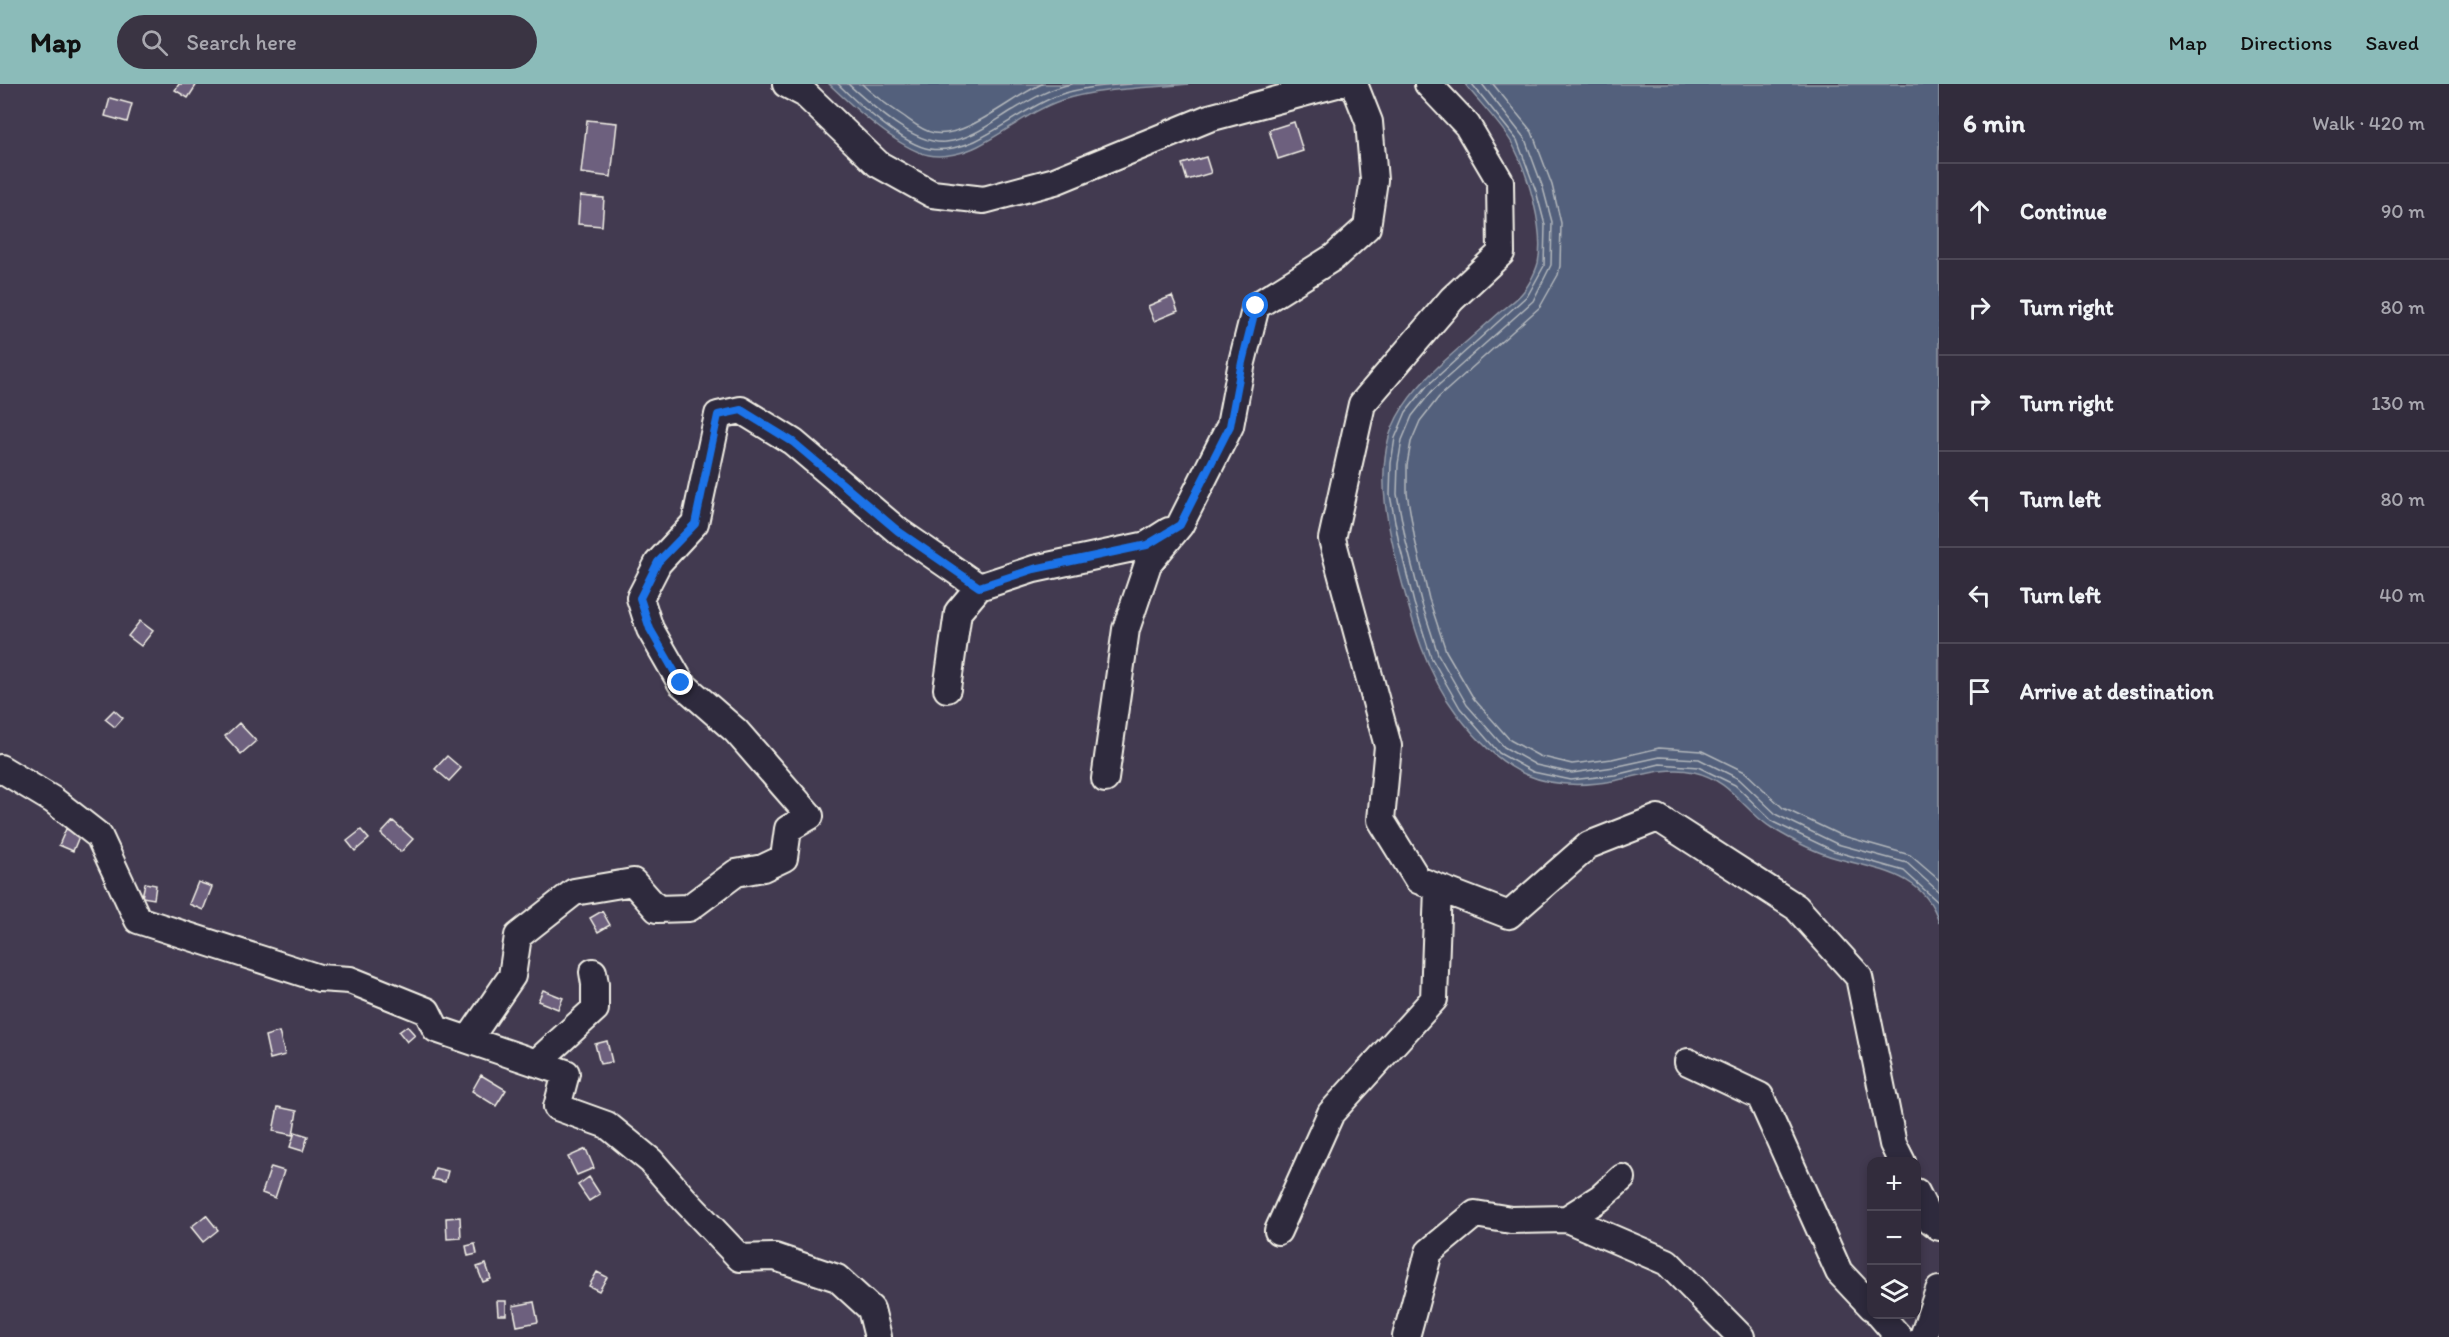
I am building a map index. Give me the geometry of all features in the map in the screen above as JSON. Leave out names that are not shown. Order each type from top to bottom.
[{"type":"street","points":[[786,84],[805,94],[878,164],[932,194],[984,200],[1054,181],[1209,117],[1337,84]]},
{"type":"street","points":[[1105,779],[1126,629],[1148,564],[1180,525],[1230,426],[1242,362],[1256,306],[1334,257],[1367,227],[1374,180],[1369,122],[1354,84]]},
{"type":"street","points":[[1428,84],[1467,125],[1500,181],[1501,253],[1452,299],[1362,404],[1332,539],[1388,746],[1381,820],[1418,880],[1509,915],[1589,845],[1659,818],[1796,907],[1859,977],[1893,1144],[1900,1157]]},
{"type":"street","points":[[469,1040],[512,976],[518,936],[574,892],[633,882],[657,909],[689,908],[736,873],[763,868],[784,858],[788,829],[810,816],[736,731],[681,683],[650,629],[640,598],[658,562],[695,524],[718,415],[741,410],[793,442],[898,531],[979,587]]},
{"type":"street","points":[[947,688],[958,612],[979,587],[1034,569],[1147,545],[1180,525]]},
{"type":"street","points":[[0,768],[53,800],[99,836],[138,920],[319,978],[350,980],[428,1011],[436,1029],[566,1073],[557,1107],[607,1125],[651,1161],[740,1258],[775,1257],[837,1278],[871,1309],[878,1337]]},
{"type":"street","points":[[1278,1231],[1331,1113],[1398,1042],[1434,999],[1438,888]]},
{"type":"street","points":[[536,1063],[595,1009],[596,984],[593,972]]},
{"type":"street","points":[[1688,1062],[1760,1096],[1839,1272],[1867,1301]]},
{"type":"street","points":[[1566,1219],[1600,1198],[1622,1178]]},
{"type":"street","points":[[1921,1201],[1930,1220],[1939,1227]]},
{"type":"street","points":[[1406,1337],[1429,1252],[1474,1214],[1511,1220],[1566,1219],[1667,1262],[1741,1337]]},
{"type":"street","points":[[1923,1337],[1939,1290]]},
{"type":"street","points":[[1883,1319],[1899,1337]]},
{"type":"water","points":[[829,84],[1189,84],[1108,91],[1062,100],[1040,109],[978,146],[960,153],[941,156],[917,151],[890,136]]},
{"type":"water","points":[[1465,84],[1939,84],[1939,922],[1932,906],[1911,883],[1898,876],[1828,855],[1795,841],[1762,821],[1728,789],[1707,776],[1675,770],[1591,784],[1568,784],[1526,775],[1508,765],[1474,734],[1457,714],[1436,681],[1409,608],[1391,538],[1384,487],[1389,437],[1404,406],[1425,380],[1523,292],[1536,270],[1540,250],[1534,202],[1519,157],[1503,130]]},
{"type":"building","points":[[179,84],[197,84],[188,98],[175,90]]},
{"type":"building","points":[[110,98],[132,104],[127,122],[105,116]]},
{"type":"building","points":[[587,120],[617,123],[611,177],[581,173]]},
{"type":"building","points":[[1294,122],[1303,151],[1278,159],[1269,130]]},
{"type":"building","points":[[1206,157],[1211,173],[1187,180],[1182,164]]},
{"type":"building","points":[[580,196],[604,198],[602,226],[578,224]]},
{"type":"building","points":[[1172,296],[1178,311],[1154,321],[1148,306]]},
{"type":"building","points":[[140,621],[153,631],[141,646],[128,636]]},
{"type":"building","points":[[114,710],[123,718],[115,727],[105,719]]},
{"type":"building","points":[[239,723],[256,741],[241,754],[225,736]]},
{"type":"building","points":[[447,756],[461,768],[449,781],[435,769]]},
{"type":"building","points":[[393,821],[413,839],[401,852],[381,834]]},
{"type":"building","points":[[66,829],[80,834],[73,851],[59,845]]},
{"type":"building","points":[[361,830],[369,839],[355,851],[347,841]]},
{"type":"building","points":[[198,882],[212,887],[203,910],[189,904]]},
{"type":"building","points":[[145,883],[156,885],[154,899],[142,897]]},
{"type":"building","points":[[602,911],[610,925],[598,932],[590,918]]},
{"type":"building","points":[[543,990],[563,998],[558,1009],[538,1001]]},
{"type":"building","points":[[407,1026],[415,1035],[407,1042],[399,1032]]},
{"type":"building","points":[[279,1032],[285,1055],[270,1059],[265,1036]]},
{"type":"building","points":[[607,1041],[612,1062],[600,1064],[595,1044]]},
{"type":"building","points":[[481,1075],[506,1090],[496,1106],[472,1091]]},
{"type":"building","points":[[278,1107],[297,1111],[293,1135],[273,1131]]},
{"type":"building","points":[[295,1132],[308,1136],[303,1151],[290,1147]]},
{"type":"building","points":[[586,1149],[594,1168],[577,1175],[568,1157]]},
{"type":"building","points":[[271,1167],[284,1171],[275,1198],[262,1193]]},
{"type":"building","points":[[435,1168],[448,1171],[445,1182],[432,1179]]},
{"type":"building","points":[[589,1177],[600,1194],[589,1201],[578,1185]]},
{"type":"building","points":[[206,1215],[218,1230],[203,1242],[191,1227]]},
{"type":"building","points":[[460,1217],[461,1238],[447,1239],[446,1218]]},
{"type":"building","points":[[475,1244],[477,1254],[468,1256],[466,1246]]},
{"type":"building","points":[[486,1264],[491,1279],[483,1282],[477,1267]]},
{"type":"building","points":[[597,1272],[607,1277],[599,1291],[589,1286]]},
{"type":"building","points":[[497,1301],[506,1301],[506,1315],[498,1315]]},
{"type":"building","points":[[534,1302],[538,1322],[517,1326],[513,1306]]},
{"type":"route","points":[[681,683],[650,629],[640,598],[658,562],[695,524],[718,415],[741,410],[793,442],[898,531],[979,587],[1034,569],[1147,545],[1180,525],[1230,426],[1242,362],[1256,306]]}]
